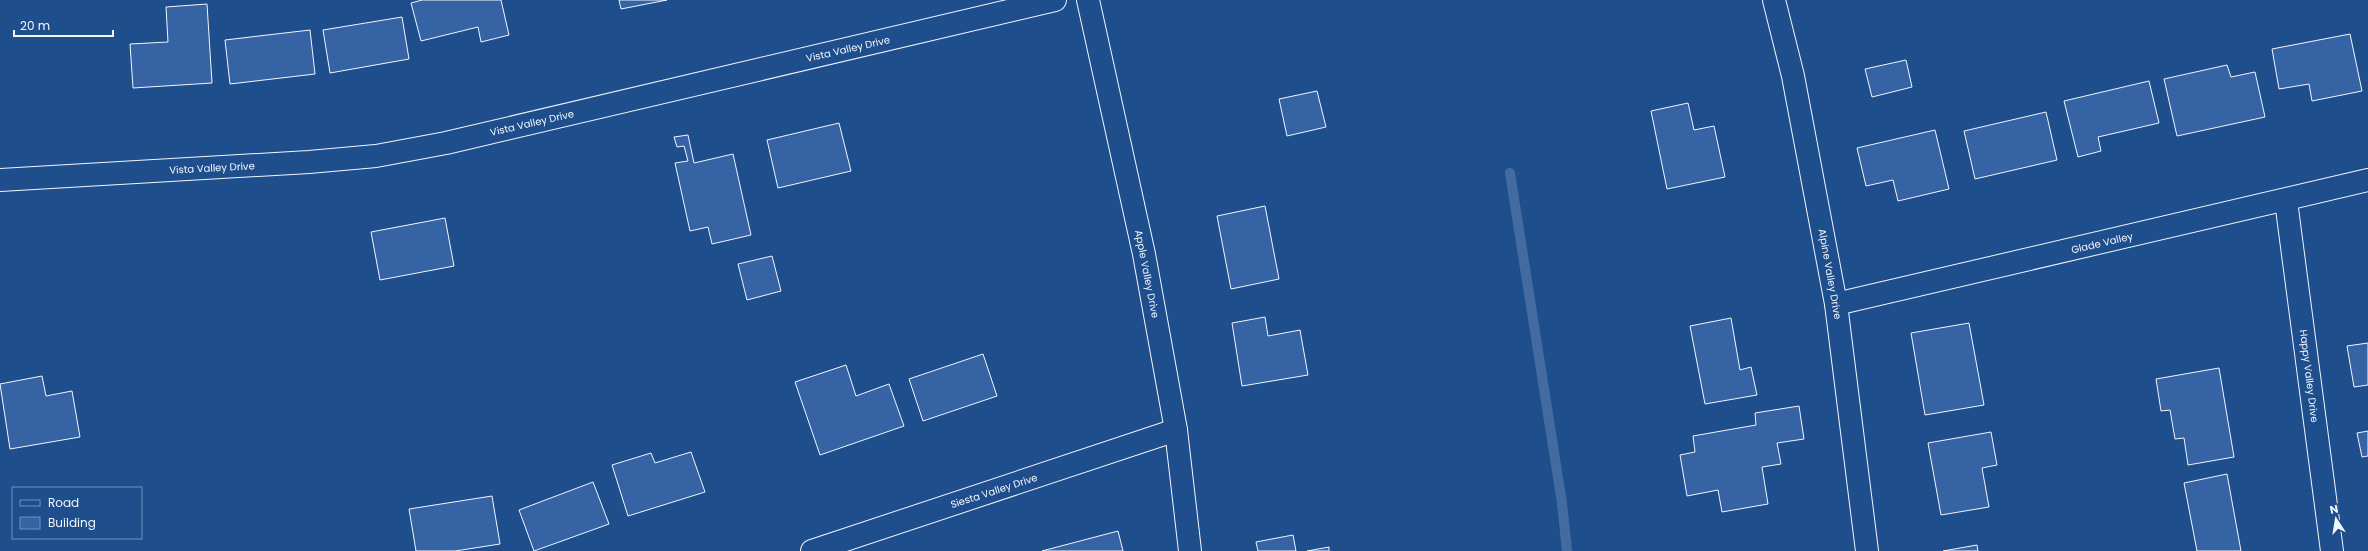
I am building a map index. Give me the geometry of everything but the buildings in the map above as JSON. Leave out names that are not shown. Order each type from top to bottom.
[{"type":"street","name":"Vista Valley Drive","points":[[0,180],[309,162],[384,154],[446,143],[1055,0]]},
{"type":"street","name":"Apple Valley Drive","points":[[1088,0],[1144,254],[1176,430],[1190,551]]},
{"type":"street","name":"Alpine Valley Drive","points":[[1774,0],[1793,76],[1836,304],[1867,551]]},
{"type":"street","name":"Glade Valley","points":[[1836,304],[2286,201],[2368,180]]},
{"type":"street","name":"Happy Valley Drive","points":[[2286,201],[2332,551]]},
{"type":"street","name":"Siesta Valley Drive","points":[[812,551],[1176,430]]},
{"type":"waterway","points":[[1510,173],[1562,503],[1567,551]]}]
